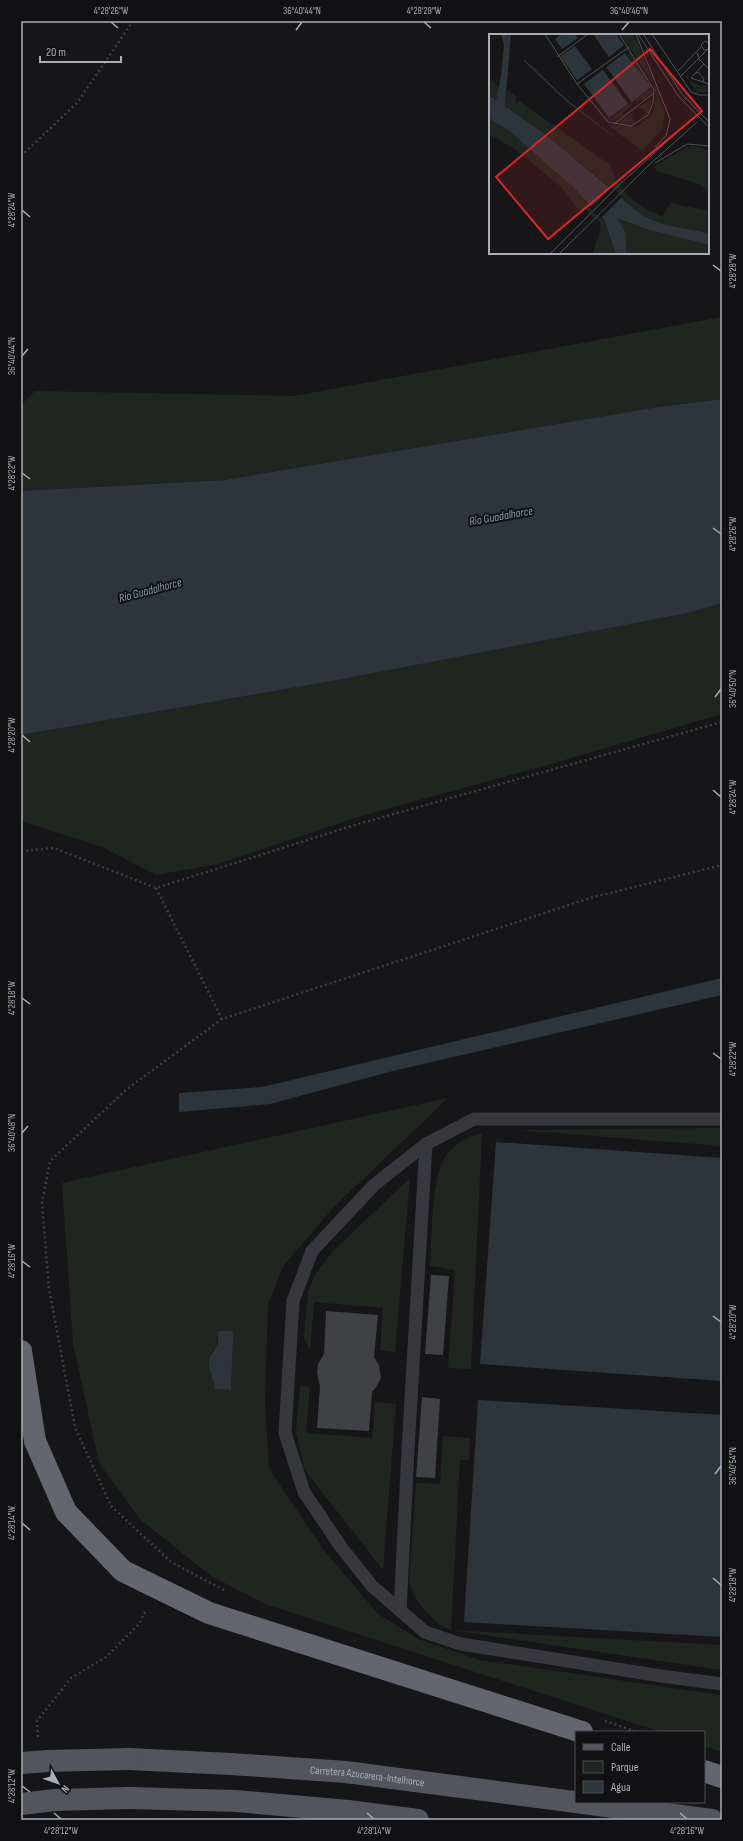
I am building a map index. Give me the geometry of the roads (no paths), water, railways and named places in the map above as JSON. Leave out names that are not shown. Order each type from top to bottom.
[{"type":"highway","points":[[21,1351],[35,1441],[66,1512],[123,1571],[209,1613],[579,1731]]},
{"type":"highway","points":[[705,1771],[722,1776]]},
{"type":"main road","name":"Carretera Azucarera-Intelhorce","points":[[21,1763],[129,1759],[346,1772],[575,1802]]},
{"type":"main road","points":[[21,1804],[55,1800],[129,1798],[236,1801],[348,1811],[418,1820]]},
{"type":"main road","name":"Carretera Azucarera-Intelhorce","points":[[582,1803],[712,1820]]},
{"type":"lane","points":[[722,1119],[474,1119],[426,1144],[374,1185],[312,1251],[293,1301],[285,1433],[304,1492],[341,1547],[372,1586],[425,1632],[461,1644],[661,1676],[722,1684]]},
{"type":"lane","points":[[400,1611],[426,1144]]},
{"type":"water","name":"Río Guadalhorce","points":[[722,399],[722,603],[687,613],[321,683],[21,735],[21,491],[225,480],[658,407]]},
{"type":"water","points":[[722,978],[722,995],[393,1071],[270,1104],[179,1112],[179,1093],[262,1087]]},
{"type":"water","points":[[496,1142],[722,1158],[722,1381],[480,1364]]},
{"type":"water","points":[[218,1331],[233,1331],[231,1390],[214,1389],[214,1382],[209,1361],[218,1344]]},
{"type":"water","points":[[478,1400],[722,1415],[722,1637],[464,1622]]}]
